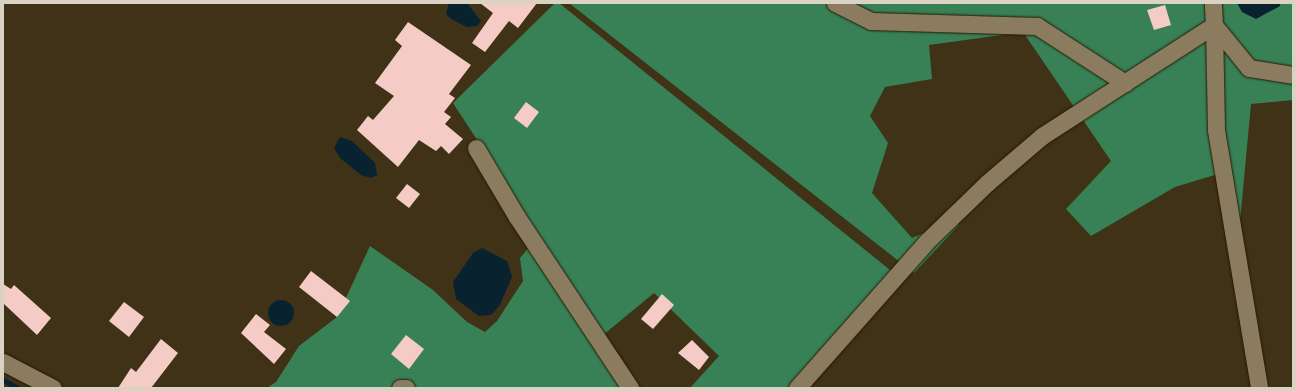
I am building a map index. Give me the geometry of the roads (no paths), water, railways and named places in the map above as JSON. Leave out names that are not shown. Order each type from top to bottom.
[{"type":"street","points":[[835,3],[871,21],[1036,26],[1125,83]]},
{"type":"street","points":[[1213,3],[1216,130],[1260,388]]},
{"type":"street","points":[[797,388],[926,242],[987,183],[1042,136],[1214,26]]},
{"type":"street","points":[[1214,26],[1249,68],[1293,76]]},
{"type":"street","points":[[476,148],[516,217],[630,388]]},
{"type":"street","points":[[3,362],[53,388]]},
{"type":"street","points":[[400,388],[406,388]]},
{"type":"water","points":[[449,3],[467,3],[481,21],[477,26],[467,27],[451,19],[446,14]]},
{"type":"water","points":[[1237,3],[1280,3],[1280,6],[1256,19],[1242,12]]},
{"type":"water","points":[[340,137],[352,141],[375,163],[377,175],[371,178],[361,175],[340,158],[334,148]]},
{"type":"water","points":[[482,248],[507,261],[512,277],[500,305],[491,315],[479,316],[456,299],[453,282],[473,253]]},
{"type":"water","points":[[281,300],[290,304],[294,313],[290,322],[281,326],[272,322],[268,313],[272,304]]},
{"type":"waterway","points":[[3,380],[18,388]]}]
